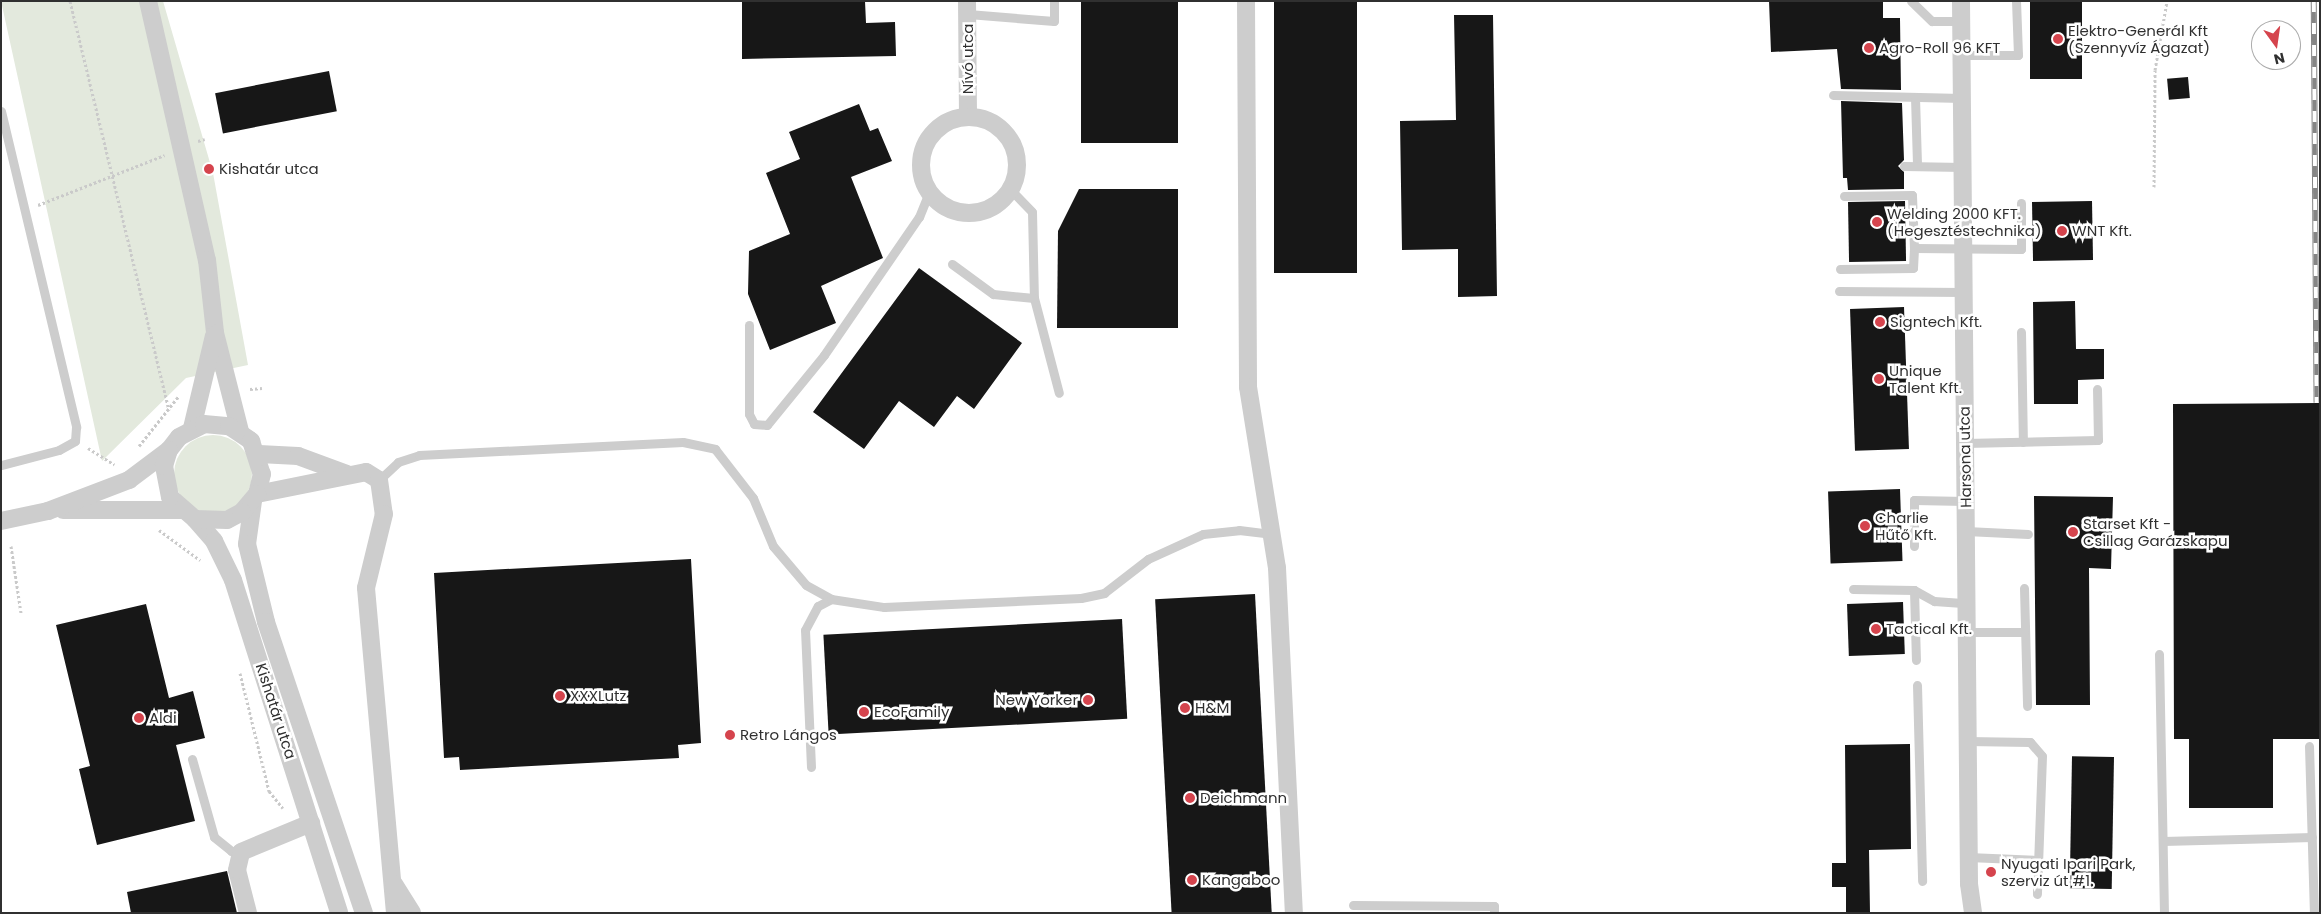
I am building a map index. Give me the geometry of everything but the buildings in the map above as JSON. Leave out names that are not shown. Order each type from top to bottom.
[{"type":"street","points":[[148,1],[207,260],[214,333],[240,431],[259,454],[262,474],[255,498]]},
{"type":"street","points":[[1246,1],[1248,387],[1271,534],[1294,913]]},
{"type":"street","name":"Harsona utca","points":[[1961,1],[1968,857],[1973,913]]},
{"type":"street","name":"Nívó utca","points":[[967,8],[968,117]]},
{"type":"street","name":"Nívó utca","points":[[929,192],[923,178],[923,150],[941,126],[968,117],[996,125],[1014,147],[1016,176],[1010,190]]},
{"type":"street","points":[[929,192],[940,204],[970,213],[1000,202],[1010,190]]},
{"type":"street","points":[[1,521],[48,510],[129,480],[170,450],[192,428],[214,333]]},
{"type":"street","points":[[192,428],[216,424],[240,431]]},
{"type":"street","points":[[170,450],[165,482],[188,514]]},
{"type":"street","points":[[259,454],[298,456],[350,476]]},
{"type":"street","points":[[48,510],[188,514],[227,520],[255,498],[366,472],[379,480],[384,514],[366,588],[394,884],[395,913]]},
{"type":"street","name":"Kishatár utca","points":[[255,498],[247,544],[266,622],[364,913]]},
{"type":"street","name":"Kishatár utca","points":[[188,514],[214,541],[233,580],[339,913]]},
{"type":"street","points":[[248,913],[238,870],[241,852],[293,828],[311,823]]},
{"type":"street","points":[[394,884],[412,913]]},
{"type":"lane","points":[[967,8],[1054,20],[1054,1]]},
{"type":"lane","points":[[1911,1],[1932,21],[1961,20]]},
{"type":"lane","points":[[1962,55],[2018,55],[2016,1]]},
{"type":"lane","points":[[1833,95],[1962,98]]},
{"type":"lane","points":[[1915,97],[1917,166]]},
{"type":"lane","points":[[1,110],[26,210],[75,441],[59,450],[1,465]]},
{"type":"lane","points":[[1904,166],[1963,167]]},
{"type":"lane","points":[[1010,190],[1032,212],[1034,298],[1059,393]]},
{"type":"lane","points":[[749,325],[749,414],[754,424],[767,425],[824,354],[919,217],[929,192]]},
{"type":"lane","points":[[1840,269],[1913,268],[1912,195],[1844,196]]},
{"type":"lane","points":[[1914,248],[2021,249],[2021,203]]},
{"type":"lane","points":[[952,264],[994,294],[1034,298]]},
{"type":"lane","points":[[1839,291],[1964,292]]},
{"type":"lane","points":[[2020,332],[2024,442]]},
{"type":"lane","points":[[1965,443],[2098,440],[2097,388]]},
{"type":"lane","points":[[379,480],[398,462],[419,455],[683,442],[715,449],[749,491],[773,546],[806,585],[831,599],[884,607],[1081,598],[1104,593],[1148,559],[1203,534],[1271,534]]},
{"type":"lane","points":[[1914,546],[1914,500],[1966,501]]},
{"type":"lane","points":[[1966,531],[2028,534]]},
{"type":"lane","points":[[2024,588],[2027,706]]},
{"type":"lane","points":[[1853,589],[1914,590],[1934,601],[1966,603]]},
{"type":"lane","points":[[1914,590],[1916,660]]},
{"type":"lane","points":[[811,767],[805,630],[818,606],[831,599]]},
{"type":"lane","points":[[1966,632],[2024,632]]},
{"type":"lane","points":[[2159,654],[2164,913]]},
{"type":"lane","points":[[1917,685],[1922,881]]},
{"type":"lane","points":[[1967,741],[2030,742],[2042,756],[2037,894]]},
{"type":"lane","points":[[2309,746],[2314,913]]},
{"type":"lane","points":[[192,759],[214,838],[231,851],[241,852]]},
{"type":"lane","points":[[2163,841],[2312,837]]},
{"type":"lane","points":[[1968,857],[2038,860]]},
{"type":"lane","points":[[1353,905],[1494,906],[1494,913]]},
{"type":"path","points":[[70,1],[110,176],[169,410],[136,451]]},
{"type":"path","points":[[2154,187],[2155,70],[2167,1]]},
{"type":"path","points":[[26,210],[205,139]]},
{"type":"path","points":[[75,441],[116,465],[122,460]]},
{"type":"path","points":[[150,526],[209,567]]},
{"type":"path","points":[[11,546],[21,613]]},
{"type":"path","points":[[238,666],[269,792],[293,828]]},
{"type":"shaded area","points":[[1,1],[163,1],[213,173],[248,365],[186,378],[102,461]]},
{"type":"shaded area","points":[[213,435],[228,438],[241,446],[249,459],[252,474],[249,489],[241,502],[228,510],[213,513],[198,510],[185,502],[177,489],[174,474],[177,459],[185,446],[198,438]]},
{"type":"railway","points":[[2314,1],[2317,403]]},
{"type":"place","name":"Elektro-Generál Kft (Szennyvíz Ágazat)","points":[[2058,39]]},
{"type":"place","name":"Agro-Roll 96 KFT","points":[[1869,48]]},
{"type":"place","name":"Kishatár utca","points":[[209,169]]},
{"type":"place","name":"Welding 2000 KFT. (Hegesztéstechnika)","points":[[1877,222]]},
{"type":"place","name":"WNT Kft.","points":[[2062,231]]},
{"type":"place","name":"Signtech Kft.","points":[[1880,322]]},
{"type":"place","name":"Unique Talent Kft.","points":[[1879,379]]},
{"type":"place","name":"Charlie Hűtő Kft.","points":[[1865,526]]},
{"type":"place","name":"Starset Kft - Csillag Garázskapu","points":[[2073,532]]},
{"type":"place","name":"Tactical Kft.","points":[[1876,629]]},
{"type":"place","name":"XXXLutz","points":[[560,696]]},
{"type":"place","name":"New Yorker","points":[[1088,700]]},
{"type":"place","name":"H&M","points":[[1185,708]]},
{"type":"place","name":"EcoFamily","points":[[864,712]]},
{"type":"place","name":"Aldi","points":[[139,718]]},
{"type":"place","name":"Retro Lángos","points":[[730,735]]},
{"type":"place","name":"Deichmann","points":[[1190,798]]},
{"type":"place","name":"Nyugati Ipari Park, szerviz út #1.","points":[[1991,872]]},
{"type":"place","name":"Kangaboo","points":[[1192,880]]}]
